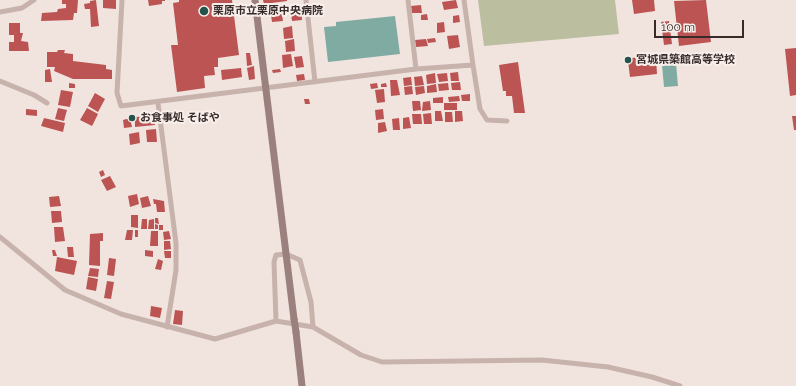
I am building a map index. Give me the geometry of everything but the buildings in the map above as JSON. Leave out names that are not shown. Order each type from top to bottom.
[{"type":"street","points":[[0,12],[22,8],[34,0]]},
{"type":"street","points":[[122,0],[117,93],[121,106],[158,103],[266,87],[416,69],[473,65]]},
{"type":"street","points":[[255,0],[302,386]]},
{"type":"street","points":[[306,0],[315,82]]},
{"type":"street","points":[[408,0],[416,69]]},
{"type":"street","points":[[464,0],[480,109],[487,120],[507,121]]},
{"type":"street","points":[[0,81],[34,95],[46,103]]},
{"type":"street","points":[[158,103],[176,244],[176,270],[167,327]]},
{"type":"street","points":[[0,237],[65,290],[121,314],[215,339],[276,321],[313,327],[361,355],[382,362],[542,360],[608,367],[652,377],[680,386]]},
{"type":"street","points":[[276,321],[274,258],[279,254],[286,254],[300,260],[311,302],[313,327]]},
{"type":"green space","points":[[478,0],[615,0],[619,34],[484,46]]},
{"type":"water","points":[[395,16],[400,54],[328,62],[324,27],[336,26],[336,22]]},
{"type":"water","points":[[676,63],[678,86],[664,87],[662,65]]},
{"type":"place","name":"栗原市立栗原中央病院","points":[[204,11]]},
{"type":"place","name":"宮城県築館高等学校","points":[[628,60]]},
{"type":"place","name":"お食事処 そばや","points":[[132,118]]}]
